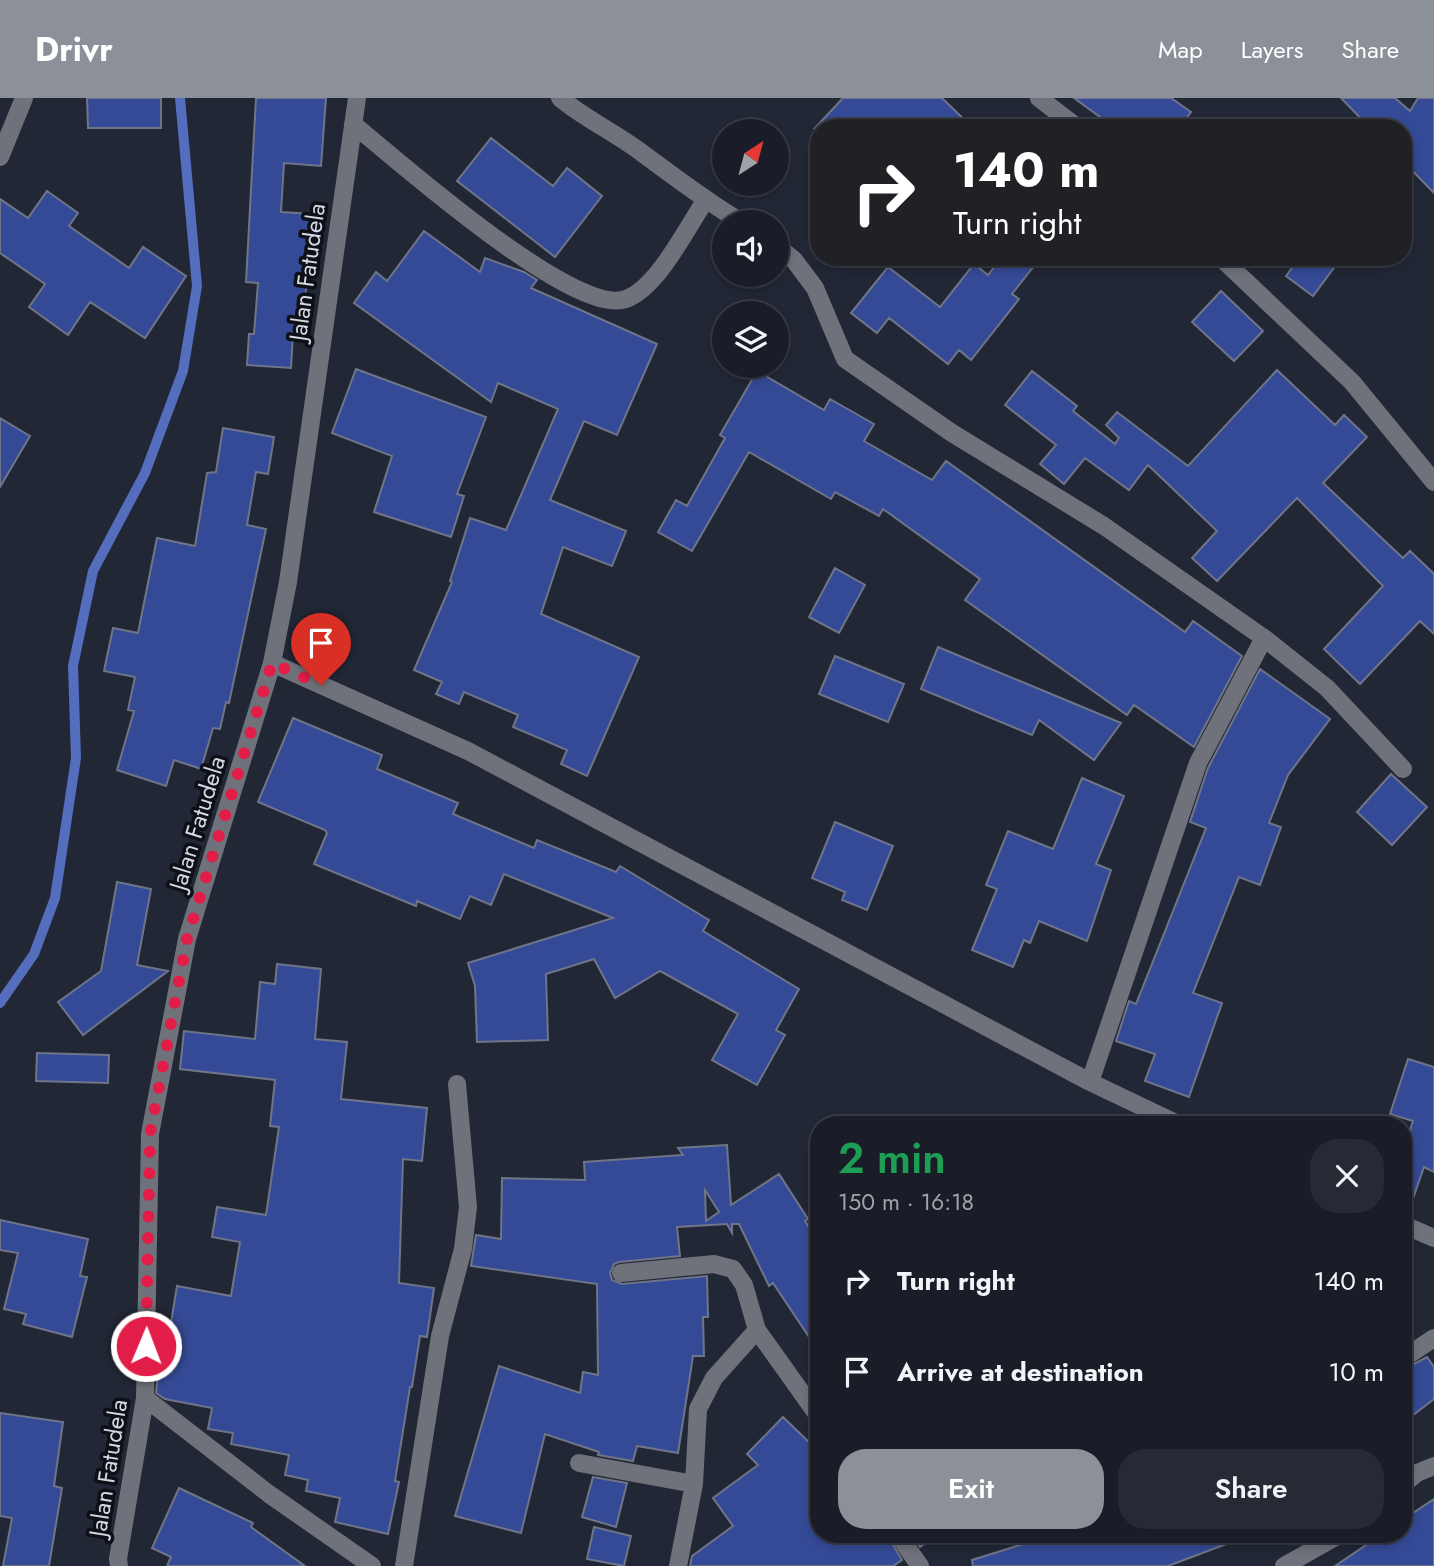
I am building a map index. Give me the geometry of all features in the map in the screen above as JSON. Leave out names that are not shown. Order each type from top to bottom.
[{"type":"street","points":[[0,157],[24,98]]},
{"type":"street","name":"Jalan Fatudela","points":[[119,1566],[145,1398],[150,1134],[187,939],[272,663],[301,497],[357,98]]},
{"type":"street","points":[[560,98],[581,116],[636,149],[720,210]]},
{"type":"street","points":[[1039,98],[1066,119]]},
{"type":"street","points":[[353,124],[448,202],[530,262],[575,290],[603,300],[617,302],[643,289],[705,201]]},
{"type":"street","points":[[789,256],[815,288],[845,359],[952,433],[1104,526],[1265,638],[1327,688],[1402,769]]},
{"type":"street","points":[[1230,266],[1352,382],[1434,482]]},
{"type":"street","points":[[1090,1082],[1198,763],[1265,638]]},
{"type":"street","points":[[272,663],[468,751],[1090,1082],[1161,1116]]},
{"type":"street","points":[[404,1566],[440,1336],[463,1249],[468,1208],[457,1084]]},
{"type":"street","points":[[1412,1228],[1434,1238]]},
{"type":"street","points":[[621,1273],[726,1265],[733,1269],[744,1285],[757,1330],[810,1404]]},
{"type":"street","points":[[678,1566],[694,1484],[698,1409],[714,1378],[757,1330]]},
{"type":"street","points":[[1412,1352],[1434,1338]]},
{"type":"street","points":[[145,1398],[270,1494],[372,1566]]},
{"type":"street","points":[[579,1463],[694,1484]]},
{"type":"street","points":[[1412,1477],[1434,1466]]},
{"type":"street","points":[[904,1543],[920,1566]]},
{"type":"street","points":[[1284,1566],[1325,1543]]},
{"type":"building","points":[[87,98],[161,98],[161,128],[88,128]]},
{"type":"building","points":[[256,98],[326,98],[321,166],[284,163],[281,212],[311,214],[303,334],[293,333],[291,368],[247,365],[249,334],[254,334],[258,283],[246,282]]},
{"type":"building","points":[[843,98],[942,98],[964,119],[823,119]]},
{"type":"building","points":[[1074,98],[1171,98],[1191,112],[1186,119],[1103,119]]},
{"type":"building","points":[[1341,98],[1395,98],[1410,111],[1418,98],[1434,98],[1434,193],[1412,170],[1412,119],[1361,119]]},
{"type":"building","points":[[491,138],[553,186],[567,168],[602,196],[555,257],[457,181]]},
{"type":"building","points":[[47,191],[78,213],[69,226],[129,268],[143,247],[186,276],[145,338],[90,302],[68,335],[29,307],[45,284],[0,253],[0,199],[28,218]]},
{"type":"building","points":[[424,231],[480,272],[485,258],[524,272],[537,280],[531,288],[657,344],[617,435],[584,421],[550,500],[626,531],[612,566],[563,547],[541,614],[639,657],[587,776],[561,764],[567,750],[513,727],[518,715],[464,692],[459,704],[436,694],[442,682],[414,670],[452,582],[450,581],[470,518],[506,530],[558,409],[498,383],[491,402],[354,303],[376,272],[387,281]]},
{"type":"building","points":[[972,266],[988,275],[995,266],[1034,266],[1012,294],[1019,299],[971,360],[959,350],[948,364],[889,318],[877,333],[851,313],[888,267],[940,307]]},
{"type":"building","points":[[1293,266],[1335,266],[1313,296],[1286,276]]},
{"type":"building","points":[[1221,291],[1263,331],[1234,361],[1192,322]]},
{"type":"building","points":[[356,369],[486,417],[457,494],[464,496],[451,537],[374,512],[392,456],[332,433]]},
{"type":"building","points":[[1277,370],[1335,425],[1344,415],[1367,437],[1323,483],[1403,558],[1410,551],[1434,574],[1434,634],[1420,621],[1360,684],[1324,649],[1383,586],[1297,498],[1217,581],[1192,558],[1217,531],[1148,465],[1129,490],[1085,458],[1064,484],[1040,464],[1056,445],[1005,405],[1032,371],[1077,406],[1073,411],[1115,444],[1119,438],[1106,425],[1117,412],[1188,466]]},
{"type":"building","points":[[753,378],[769,378],[824,410],[830,399],[874,424],[864,441],[932,480],[946,461],[1185,632],[1193,621],[1242,656],[1194,747],[1134,705],[1127,715],[965,600],[980,579],[883,509],[879,516],[835,492],[831,499],[749,452],[692,551],[658,532],[676,500],[687,506],[725,438],[720,435]]},
{"type":"building","points":[[0,418],[30,436],[0,487]]},
{"type":"building","points":[[223,428],[274,437],[268,474],[256,472],[247,525],[266,529],[229,703],[226,702],[220,729],[213,728],[201,769],[174,760],[166,786],[117,770],[134,711],[128,710],[135,677],[104,671],[113,628],[138,633],[157,538],[195,546],[207,473],[216,472]]},
{"type":"building","points":[[835,568],[865,585],[839,633],[809,617]]},
{"type":"building","points":[[938,647],[1121,723],[1094,760],[1039,720],[1032,735],[921,689]]},
{"type":"building","points":[[835,656],[904,684],[888,722],[819,694]]},
{"type":"building","points":[[1260,669],[1330,719],[1288,775],[1269,823],[1281,827],[1260,885],[1239,877],[1193,993],[1222,1003],[1189,1097],[1145,1081],[1155,1054],[1116,1041],[1129,1001],[1136,1004],[1206,828],[1190,822],[1208,768]]},
{"type":"building","points":[[293,718],[382,755],[377,769],[458,803],[453,814],[534,848],[537,840],[616,872],[620,866],[709,920],[703,931],[799,989],[776,1030],[785,1035],[757,1085],[712,1060],[738,1014],[660,971],[615,998],[594,959],[546,974],[548,1040],[477,1042],[475,986],[468,963],[613,918],[504,874],[491,905],[470,896],[460,919],[417,901],[416,906],[314,864],[327,833],[325,830],[258,802]]},
{"type":"building","points":[[1391,774],[1427,807],[1392,845],[1357,812]]},
{"type":"building","points":[[1082,778],[1124,796],[1096,864],[1111,870],[1087,941],[1039,921],[1030,943],[1024,940],[1013,967],[972,950],[997,889],[986,885],[1008,831],[1053,849]]},
{"type":"building","points":[[835,822],[893,846],[867,910],[842,900],[845,892],[812,878]]},
{"type":"building","points":[[117,882],[151,889],[137,965],[168,971],[83,1035],[58,1002],[101,971]]},
{"type":"building","points":[[277,964],[321,969],[315,1039],[347,1042],[341,1099],[427,1108],[422,1161],[403,1159],[399,1283],[434,1288],[427,1337],[420,1336],[410,1387],[395,1481],[399,1482],[388,1534],[335,1522],[340,1498],[306,1491],[308,1480],[285,1475],[289,1455],[231,1444],[233,1433],[208,1429],[212,1408],[165,1399],[156,1393],[161,1340],[168,1341],[177,1286],[231,1296],[240,1242],[212,1237],[217,1207],[266,1215],[279,1127],[270,1126],[275,1080],[180,1069],[184,1031],[255,1039],[260,982],[275,984]]},
{"type":"building","points":[[37,1053],[109,1055],[108,1083],[36,1081]]},
{"type":"building","points":[[1408,1059],[1434,1067],[1434,1172],[1424,1167],[1412,1202],[1412,1116],[1390,1114]]},
{"type":"building","points":[[727,1145],[731,1205],[779,1174],[808,1219],[805,1221],[810,1229],[810,1338],[773,1283],[769,1286],[739,1224],[732,1224],[732,1233],[727,1224],[677,1227],[680,1256],[619,1262],[614,1264],[610,1273],[612,1280],[622,1284],[707,1276],[708,1317],[703,1317],[704,1356],[693,1356],[678,1453],[637,1446],[633,1461],[598,1455],[599,1452],[545,1434],[521,1533],[455,1516],[499,1366],[580,1393],[583,1372],[598,1375],[597,1284],[471,1266],[476,1235],[501,1239],[502,1178],[585,1180],[584,1162],[683,1155],[678,1148]],"holes":[[[705,1190],[719,1212],[706,1221]]]},
{"type":"building","points":[[0,1220],[88,1239],[80,1276],[87,1277],[72,1337],[23,1324],[26,1314],[4,1309],[18,1253],[0,1250]]},
{"type":"building","points":[[1427,1357],[1434,1367],[1434,1399],[1412,1416],[1412,1365]]},
{"type":"building","points":[[0,1413],[63,1422],[54,1486],[62,1488],[49,1566],[3,1566],[12,1518],[0,1516]]},
{"type":"building","points":[[783,1417],[810,1443],[810,1543],[892,1543],[902,1560],[893,1566],[690,1566],[692,1556],[733,1526],[713,1498],[758,1465],[747,1454]]},
{"type":"building","points":[[593,1477],[627,1483],[616,1527],[582,1517]]},
{"type":"building","points":[[179,1488],[253,1523],[251,1527],[305,1566],[167,1566],[171,1557],[152,1548]]},
{"type":"building","points":[[1434,1499],[1434,1566],[1335,1566],[1369,1543],[1412,1543],[1412,1514]]},
{"type":"building","points":[[594,1527],[631,1536],[624,1566],[587,1559]]},
{"type":"building","points":[[1026,1543],[1229,1543],[1168,1566],[973,1566],[972,1560]]},
{"type":"waterway","points":[[0,1003],[34,954],[55,898],[76,758],[73,666],[93,571],[145,473],[183,371],[197,286],[180,98]]},
{"type":"route","points":[[146,1346],[150,1134],[187,939],[272,663],[321,685]]}]
